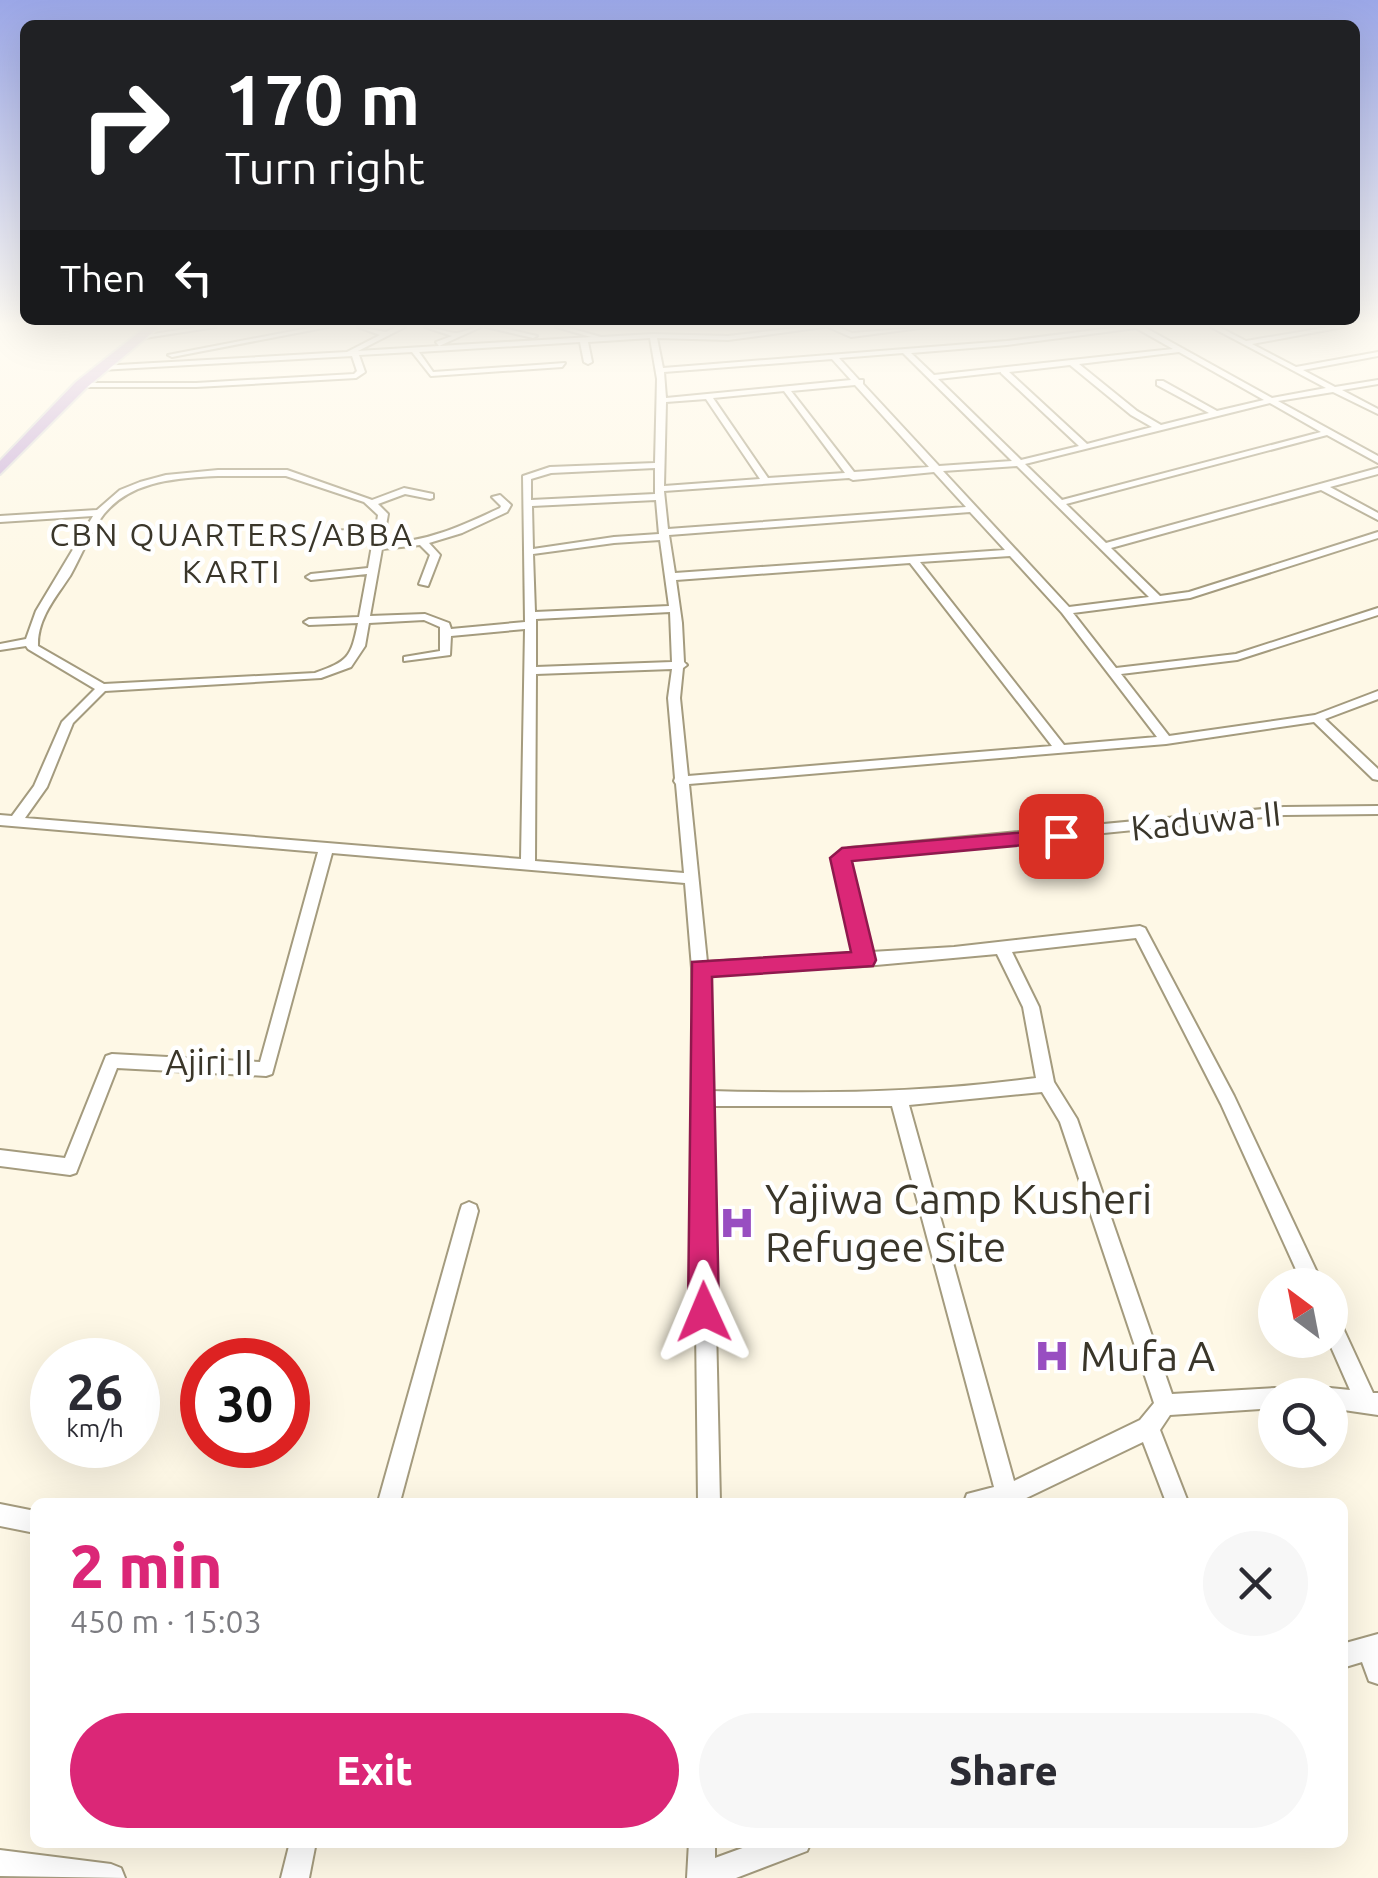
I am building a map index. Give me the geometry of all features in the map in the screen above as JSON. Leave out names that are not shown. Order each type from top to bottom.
[{"type":"main road","points":[[0,458],[42,415]]},
{"type":"main road","points":[[0,470],[53,415]]},
{"type":"street","points":[[664,415],[660,493],[681,665],[674,698],[700,968],[709,1498]]},
{"type":"street","points":[[721,415],[767,483]]},
{"type":"street","points":[[805,415],[852,477]]},
{"type":"street","points":[[889,415],[1066,611],[1166,740]]},
{"type":"street","points":[[969,415],[1158,600]]},
{"type":"street","points":[[1051,415],[1087,448]]},
{"type":"street","points":[[1142,415],[1161,429]]},
{"type":"street","points":[[526,503],[1020,463],[1214,415]]},
{"type":"street","points":[[1298,415],[1378,460]]},
{"type":"street","points":[[1061,503],[1329,432]]},
{"type":"street","points":[[528,866],[530,621],[526,478],[538,471],[660,466]]},
{"type":"street","points":[[1104,548],[1378,471]]},
{"type":"street","points":[[0,646],[30,642],[102,688],[270,681],[328,673],[347,665],[353,656],[383,514],[373,504],[309,477],[267,473],[153,480],[121,492],[100,513],[30,642]]},
{"type":"street","points":[[1324,488],[1378,518]]},
{"type":"street","points":[[373,504],[404,491],[430,496]]},
{"type":"street","points":[[378,546],[424,544],[504,510],[506,505],[497,497]]},
{"type":"street","points":[[529,552],[607,544],[624,536],[972,508]]},
{"type":"street","points":[[0,519],[100,513]]},
{"type":"street","points":[[333,534],[379,531]]},
{"type":"street","points":[[1066,611],[1158,600],[1223,586],[1378,535]]},
{"type":"street","points":[[424,544],[435,555],[424,584]]},
{"type":"street","points":[[669,577],[1011,553]]},
{"type":"street","points":[[914,562],[1061,749]]},
{"type":"street","points":[[310,578],[371,571]]},
{"type":"street","points":[[446,633],[530,621],[674,610]]},
{"type":"street","points":[[1116,671],[1237,656],[1378,611]]},
{"type":"street","points":[[309,622],[438,620],[446,633],[446,653],[408,659]]},
{"type":"street","points":[[529,671],[681,665]]},
{"type":"street","points":[[8,821],[40,788],[68,722],[102,688]]},
{"type":"street","points":[[680,780],[1166,740],[1316,718],[1378,695]]},
{"type":"street","points":[[1316,718],[1378,776]]},
{"type":"street","name":"Kaduwa II","points":[[864,960],[840,858],[849,853],[1284,812],[1378,810]]},
{"type":"street","points":[[8,821],[692,879]]},
{"type":"street","name":"Ajiri II","points":[[0,1158],[70,1167],[112,1061],[266,1069],[326,848]]},
{"type":"street","points":[[700,968],[864,960],[1140,932],[1228,1100],[1305,1268]]},
{"type":"street","points":[[1002,948],[1031,1007],[1046,1084],[1068,1119],[1165,1406]]},
{"type":"street","points":[[701,1098],[899,1100],[1046,1084]]},
{"type":"street","points":[[899,1100],[1006,1496]]},
{"type":"street","points":[[390,1498],[469,1211]]},
{"type":"street","points":[[1348,1356],[1373,1404]]},
{"type":"street","points":[[996,1498],[1148,1428],[1165,1406],[1258,1399]]},
{"type":"street","points":[[1348,1401],[1373,1404]]},
{"type":"street","points":[[1148,1428],[1175,1498]]},
{"type":"street","points":[[0,1516],[30,1521]]},
{"type":"street","points":[[1348,1654],[1373,1647],[1378,1672]]},
{"type":"street","points":[[294,1878],[302,1848]]},
{"type":"street","points":[[702,1848],[701,1877],[781,1848]]},
{"type":"street","points":[[0,1863],[111,1878]]},
{"type":"place","name":"Yajiwa Camp Kusheri Refugee Site","points":[[737,1223]]},
{"type":"place","name":"Mufa A","points":[[1052,1356]]},
{"type":"district","name":"CBN QUARTERS/ABBA KARTI","points":[[232,554]]},
{"type":"route","points":[[704,1312],[700,968],[864,960],[840,858],[849,853],[1061,836]]}]
